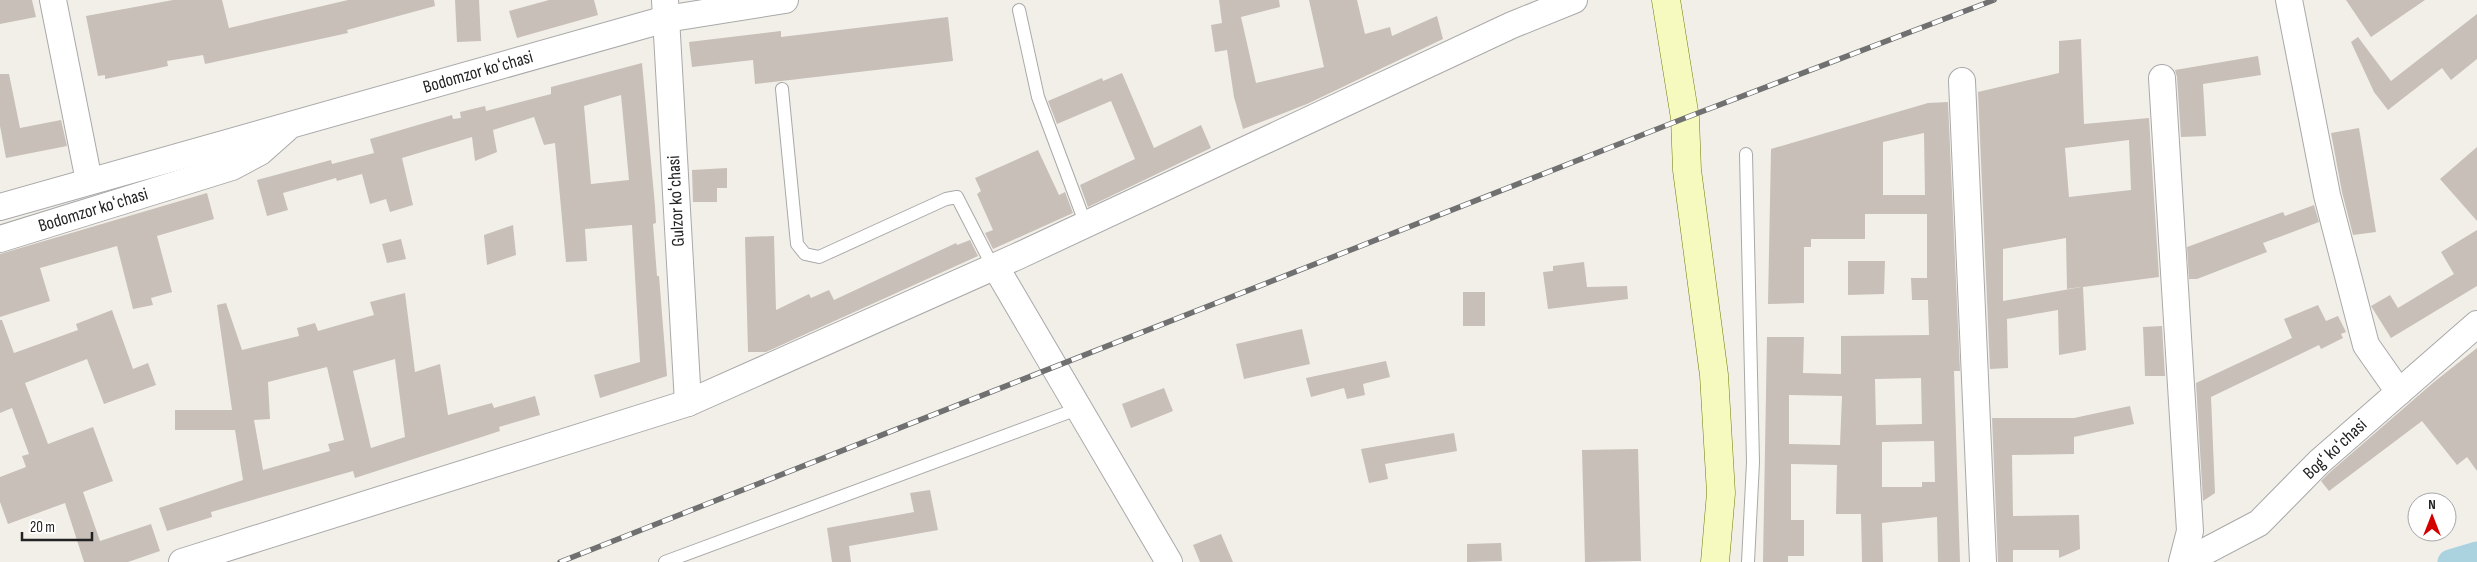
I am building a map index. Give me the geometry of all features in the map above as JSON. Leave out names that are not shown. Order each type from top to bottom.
[{"type":"main road","points":[[1666,0],[1685,118],[1687,170],[1714,375],[1721,494],[1715,562]]},
{"type":"street","points":[[53,0],[89,181]]},
{"type":"street","name":"Bodomzor koʻchasi","points":[[0,207],[290,125],[666,9],[785,0]]},
{"type":"street","points":[[182,562],[688,403],[994,267],[1512,25],[1574,0]]},
{"type":"street","points":[[2289,0],[2327,195],[2366,345],[2399,392]]},
{"type":"street","name":"Gulzor koʻchasi","points":[[666,9],[688,403]]},
{"type":"street","points":[[2162,78],[2190,531],[2184,562]]},
{"type":"street","points":[[1962,81],[1983,562]]},
{"type":"street","name":"Bodomzor koʻchasi","points":[[0,239],[232,167],[260,152],[290,125]]},
{"type":"street","points":[[994,267],[1080,408],[1168,562]]},
{"type":"street","name":"Bogʻ koʻchasi","points":[[2184,562],[2259,523],[2319,462],[2477,324]]},
{"type":"lane","points":[[1019,10],[1038,97],[1086,224]]},
{"type":"lane","points":[[782,89],[797,244],[805,254],[819,257],[946,199],[957,197],[994,267]]},
{"type":"lane","points":[[1746,154],[1753,462],[1748,562]]},
{"type":"lane","points":[[665,562],[1080,408]]},
{"type":"building","points":[[0,0],[32,0],[36,17],[0,24]]},
{"type":"building","points":[[173,0],[222,0],[229,28],[348,0],[434,0],[435,6],[347,30],[348,33],[205,64],[203,55],[167,61],[168,66],[105,79],[105,75],[98,76],[86,16]]},
{"type":"building","points":[[455,0],[479,0],[481,41],[457,42]]},
{"type":"building","points":[[549,0],[594,0],[598,15],[517,38],[509,11]]},
{"type":"building","points":[[1219,0],[1279,0],[1280,7],[1241,17],[1256,83],[1324,67],[1309,0],[1357,0],[1365,34],[1390,27],[1392,36],[1437,16],[1443,39],[1307,104],[1243,129],[1234,97],[1227,50],[1215,52],[1211,25],[1222,23]]},
{"type":"building","points":[[2346,0],[2425,0],[2371,37]]},
{"type":"building","points":[[2477,14],[2477,59],[2451,80],[2442,68],[2388,110],[2374,92],[2351,42],[2358,37],[2391,81]]},
{"type":"building","points":[[948,17],[953,61],[755,84],[753,60],[692,67],[689,42],[781,31],[781,37]]},
{"type":"building","points":[[2081,39],[2084,124],[2149,118],[2159,277],[2083,287],[2086,350],[2059,355],[2058,310],[2007,319],[2008,368],[1990,369],[1978,92],[2059,73],[2059,41]],"holes":[[[2129,140],[2131,190],[2069,197],[2065,148]],[[2066,238],[2067,289],[2081,287],[2003,301],[2003,249]]]},
{"type":"building","points":[[2258,56],[2261,75],[2203,84],[2206,136],[2181,137],[2175,70]]},
{"type":"building","points":[[642,63],[655,206],[656,223],[653,224],[657,276],[659,276],[667,376],[600,398],[594,375],[640,362],[632,225],[585,229],[587,261],[566,262],[555,143],[544,145],[534,117],[493,130],[497,152],[475,161],[472,137],[402,158],[413,205],[390,212],[386,199],[370,204],[362,174],[337,181],[336,178],[283,193],[288,210],[267,216],[257,180],[331,160],[332,164],[374,153],[370,139],[452,115],[453,119],[461,118],[460,112],[485,106],[486,111],[551,94],[551,87]],"holes":[[[621,95],[629,180],[591,184],[584,106]]]},
{"type":"building","points":[[1122,73],[1154,148],[1201,125],[1211,148],[1088,207],[1080,185],[1135,159],[1111,101],[1057,124],[1048,101],[1102,78],[1103,81]]},
{"type":"building","points":[[0,74],[9,74],[20,128],[61,120],[67,146],[6,158],[0,126]]},
{"type":"building","points":[[1948,102],[1960,371],[1954,371],[1960,562],[1938,562],[1937,517],[1882,523],[1883,562],[1862,562],[1861,514],[1836,514],[1837,465],[1791,464],[1791,520],[1804,520],[1804,556],[1788,556],[1788,562],[1763,562],[1767,337],[1804,337],[1803,373],[1841,374],[1841,336],[1929,335],[1928,300],[1912,300],[1911,278],[1927,278],[1927,214],[1865,214],[1865,239],[1811,239],[1811,247],[1804,247],[1804,303],[1768,304],[1771,149],[1928,103]],"holes":[[[1924,133],[1925,195],[1883,195],[1883,142]],[[1921,378],[1922,424],[1876,425],[1875,379]],[[1789,395],[1842,396],[1840,445],[1789,444]],[[1934,441],[1935,482],[1922,482],[1922,487],[1882,487],[1882,442]]]},
{"type":"building","points":[[2359,128],[2376,232],[2353,235],[2342,192],[2331,133]]},
{"type":"building","points":[[2477,147],[2477,221],[2440,179]]},
{"type":"building","points":[[1038,150],[1059,195],[1065,192],[1073,213],[993,249],[985,233],[993,230],[977,194],[981,191],[975,178]]},
{"type":"building","points":[[727,168],[727,188],[717,188],[717,202],[693,202],[692,170]]},
{"type":"building","points":[[207,193],[214,219],[157,236],[172,292],[151,298],[153,305],[133,309],[117,246],[40,268],[50,301],[0,317],[0,254]]},
{"type":"building","points":[[2314,205],[2319,222],[2263,243],[2267,252],[2197,279],[2189,279],[2187,247],[2283,212],[2285,216]]},
{"type":"building","points":[[513,225],[516,255],[487,265],[484,235]]},
{"type":"building","points":[[2477,230],[2477,286],[2391,338],[2371,306],[2390,295],[2398,308],[2454,274],[2441,252]]},
{"type":"building","points":[[774,236],[776,310],[809,294],[811,298],[829,290],[834,300],[956,243],[957,245],[970,240],[978,256],[766,352],[748,352],[745,237]]},
{"type":"building","points":[[401,239],[406,259],[387,263],[382,244]]},
{"type":"building","points":[[1848,261],[1885,261],[1884,294],[1848,295]]},
{"type":"building","points":[[1584,262],[1587,287],[1627,286],[1628,299],[1548,309],[1543,272],[1553,271],[1553,266]]},
{"type":"building","points":[[1463,292],[1485,292],[1485,326],[1463,326]]},
{"type":"building","points":[[405,293],[415,372],[440,364],[448,415],[492,403],[494,408],[535,396],[540,415],[499,427],[500,431],[355,478],[353,471],[211,512],[212,517],[167,531],[159,508],[243,480],[235,430],[175,430],[175,410],[232,410],[217,305],[226,303],[242,350],[299,336],[297,328],[315,323],[318,331],[374,315],[370,302]],"holes":[[[395,359],[405,437],[371,448],[353,371]],[[327,367],[344,440],[328,444],[330,451],[263,470],[254,420],[270,419],[268,382]]]},
{"type":"building","points":[[2318,305],[2326,321],[2338,316],[2346,332],[2341,334],[2343,338],[2321,349],[2319,345],[2211,397],[2215,493],[2203,501],[2196,383],[2292,338],[2284,319]]},
{"type":"building","points":[[112,310],[133,369],[148,363],[156,385],[104,404],[87,359],[25,383],[48,444],[93,427],[113,481],[83,492],[100,541],[151,524],[160,551],[128,562],[84,562],[65,503],[8,524],[0,502],[0,477],[26,467],[22,456],[29,454],[12,408],[0,413],[0,320],[2,320],[14,353],[78,330],[76,324]]},
{"type":"building","points":[[2162,326],[2165,376],[2145,376],[2143,327]]},
{"type":"building","points":[[1302,329],[1310,364],[1244,379],[1236,344]]},
{"type":"building","points":[[2477,348],[2477,471],[2467,457],[2457,465],[2422,421],[2329,491],[2321,481],[2329,473],[2434,382]]},
{"type":"building","points":[[1386,361],[1390,377],[1363,384],[1365,395],[1347,399],[1344,388],[1311,397],[1306,378]]},
{"type":"building","points":[[1164,388],[1173,411],[1131,428],[1122,404]]},
{"type":"building","points":[[2130,406],[2134,424],[2074,437],[2074,454],[2012,455],[2013,516],[2079,515],[2080,549],[2059,558],[2059,550],[2013,550],[2013,562],[1998,562],[1992,418],[2074,418]]},
{"type":"building","points":[[1454,433],[1457,451],[1385,464],[1388,479],[1369,483],[1361,449]]},
{"type":"building","points":[[1638,449],[1641,561],[1585,562],[1582,450]]},
{"type":"building","points":[[930,490],[938,530],[849,546],[851,562],[832,562],[827,528],[914,512],[910,493]]},
{"type":"building","points":[[1221,534],[1233,562],[1200,562],[1193,545]]},
{"type":"building","points":[[1501,543],[1502,561],[1467,562],[1467,544]]},
{"type":"waterway","points":[[2450,562],[2477,554]]},
{"type":"railway","points":[[560,562],[1685,118],[1994,0]]}]
